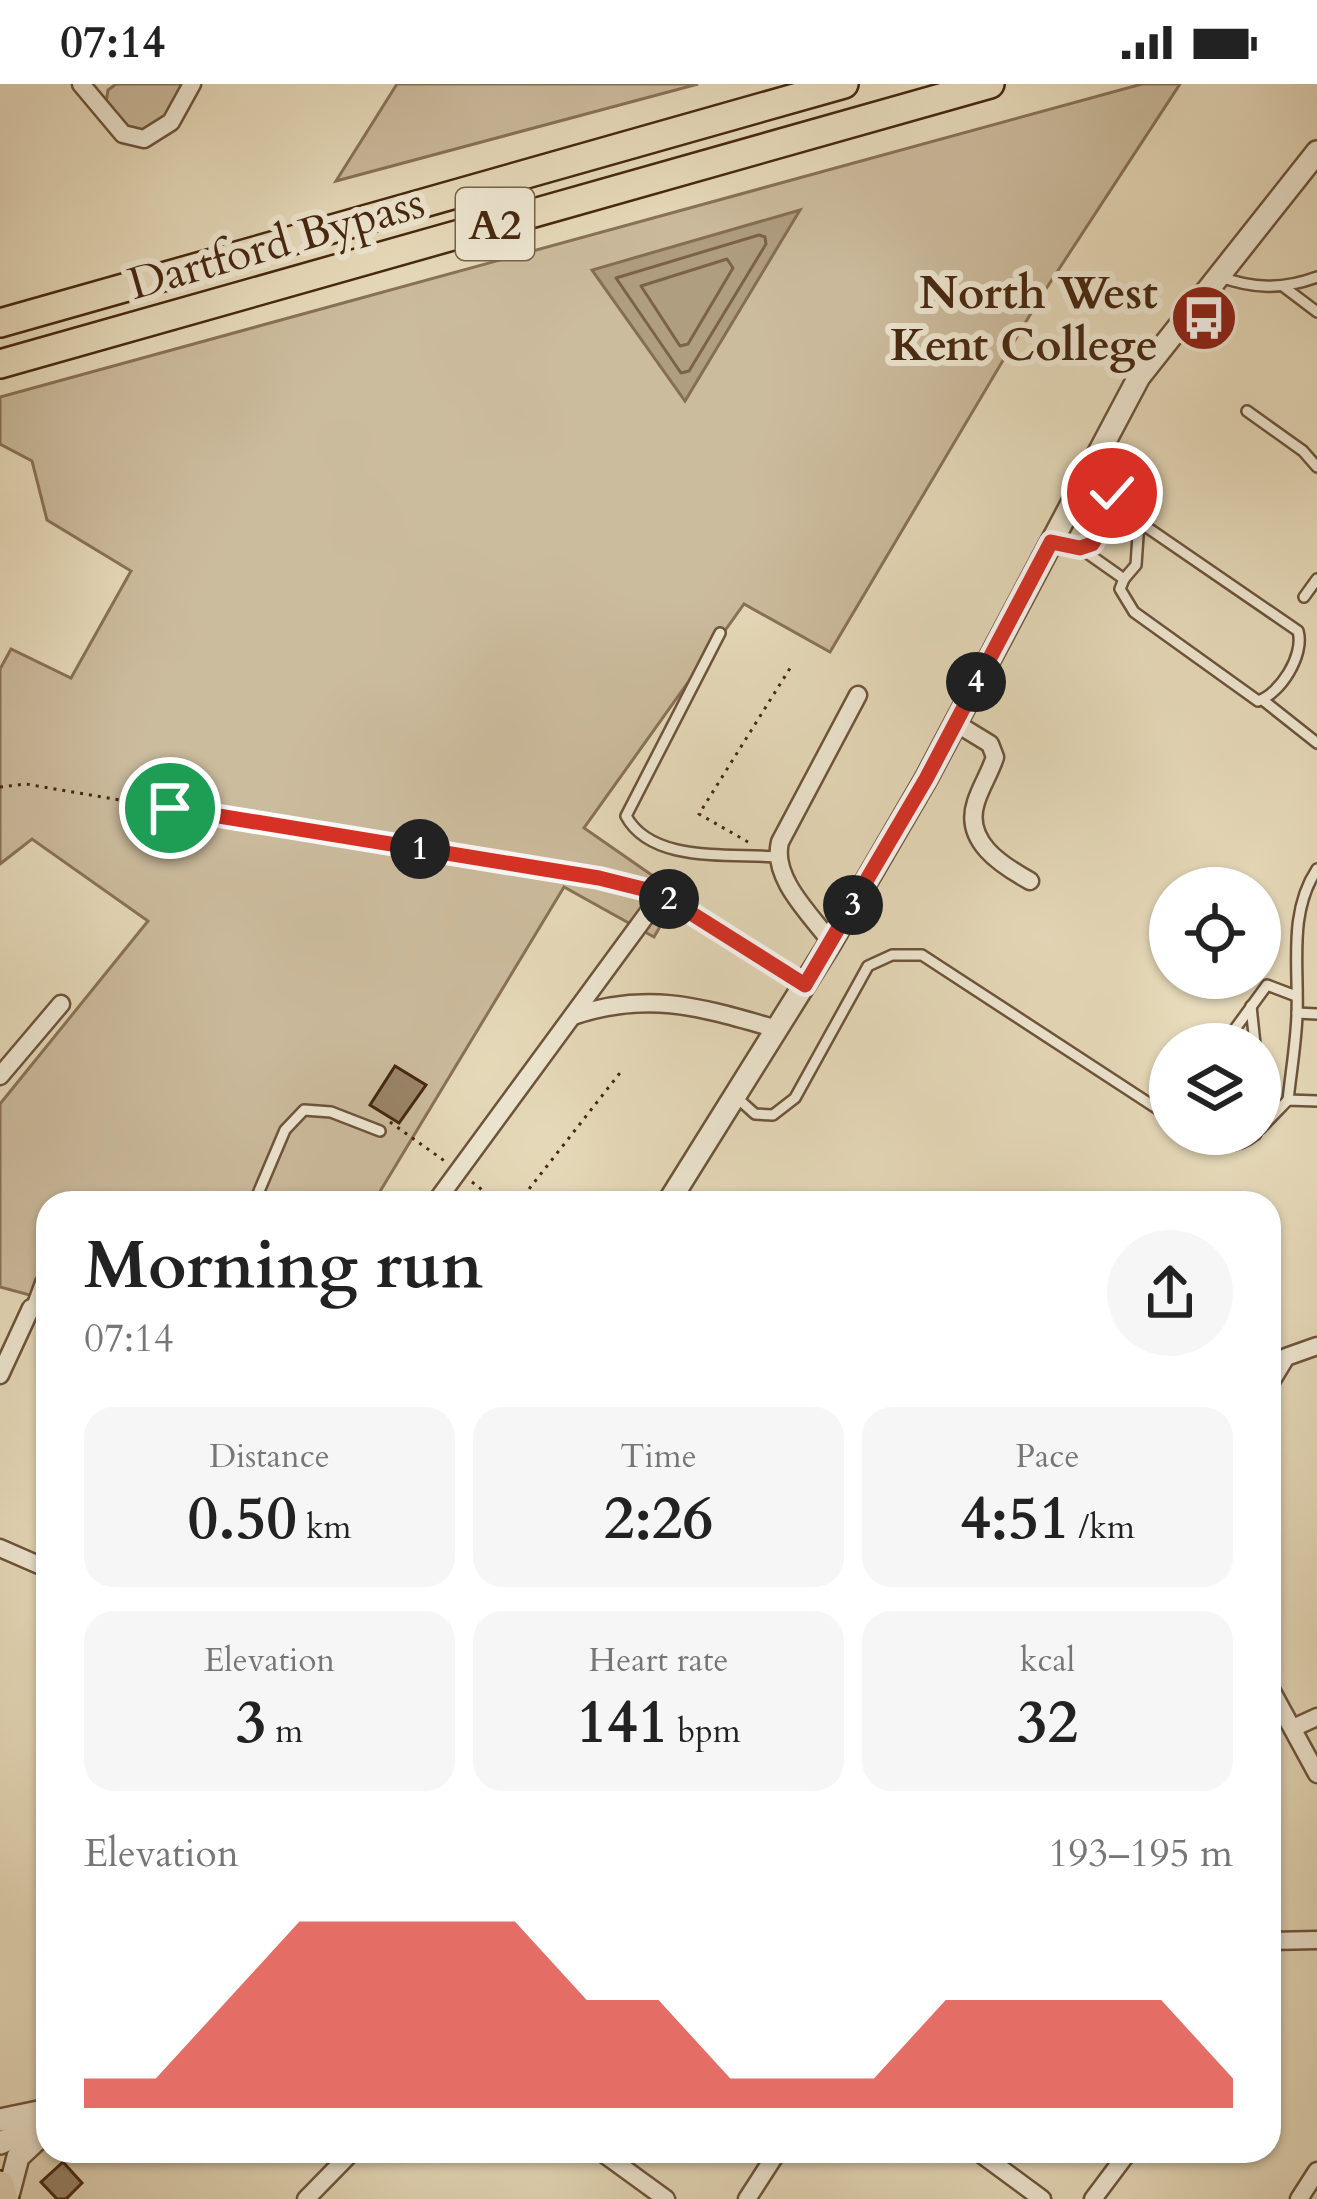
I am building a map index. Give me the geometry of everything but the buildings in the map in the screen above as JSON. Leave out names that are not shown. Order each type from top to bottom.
[{"type":"main road","name":"Dartford Bypass","points":[[0,323],[844,84]]},
{"type":"main road","name":"Dartford Bypass","points":[[0,364],[990,84]]},
{"type":"main road","points":[[0,2185],[5,2199]]},
{"type":"street","points":[[81,84],[123,134],[144,139],[168,126],[192,84]]},
{"type":"street","points":[[675,1191],[831,942],[1138,377],[1317,152]]},
{"type":"street","points":[[831,942],[791,889],[776,857],[858,695]]},
{"type":"street","points":[[954,722],[991,744],[994,757],[974,805],[974,829],[994,862],[1030,881]]},
{"type":"street","points":[[444,1191],[652,906]]},
{"type":"street","points":[[572,1016],[613,1003],[688,1003],[776,1029]]},
{"type":"street","points":[[0,1076],[61,1004]]},
{"type":"street","points":[[0,1375],[31,1308]]},
{"type":"street","points":[[1281,1365],[1286,1357],[1317,1346]]},
{"type":"street","points":[[0,1548],[36,1564]]},
{"type":"street","points":[[1281,1707],[1317,1774]]},
{"type":"street","points":[[1293,1728],[1317,1717]]},
{"type":"street","points":[[1281,1941],[1317,1940]]},
{"type":"street","points":[[0,2120],[36,2112]]},
{"type":"street","points":[[0,2143],[36,2130]]},
{"type":"street","points":[[5,2199],[18,2157],[36,2138]]},
{"type":"street","points":[[306,2199],[341,2163]]},
{"type":"street","points":[[616,2163],[666,2199]]},
{"type":"street","points":[[747,2199],[770,2163]]},
{"type":"street","points":[[993,2163],[1042,2199]]},
{"type":"street","points":[[1093,2199],[1120,2163]]},
{"type":"street","points":[[1299,2199],[1317,2171]]},
{"type":"lane","points":[[1218,276],[1243,286],[1284,286],[1317,277]]},
{"type":"lane","points":[[1284,286],[1317,312]]},
{"type":"lane","points":[[1247,411],[1303,451],[1317,467]]},
{"type":"lane","points":[[1089,470],[1112,493],[1116,506],[1298,632],[1300,652],[1264,701]]},
{"type":"lane","points":[[1080,548],[1092,544],[1116,506]]},
{"type":"lane","points":[[1139,521],[1136,565],[1120,589],[1134,612],[1317,743]]},
{"type":"lane","points":[[1051,542],[1080,548],[1124,579]]},
{"type":"lane","points":[[1304,597],[1317,579]]},
{"type":"lane","points":[[720,633],[626,816],[636,828],[681,851],[776,857]]},
{"type":"lane","points":[[1281,1107],[1288,1100],[1297,1013],[1297,927],[1305,887],[1317,868]]},
{"type":"lane","points":[[734,1096],[755,1114],[773,1115],[795,1098],[868,966],[892,955],[922,955],[1149,1104]]},
{"type":"lane","points":[[1239,1023],[1267,986],[1296,996]]},
{"type":"lane","points":[[1251,1006],[1253,1023]]},
{"type":"lane","points":[[1297,1013],[1317,1014]]},
{"type":"lane","points":[[1288,1100],[1317,1101]]},
{"type":"lane","points":[[259,1191],[285,1130],[304,1110],[331,1112],[380,1131]]},
{"type":"lane","points":[[31,1308],[36,1294]]},
{"type":"path","points":[[776,857],[700,814],[792,664]]},
{"type":"path","points":[[0,787],[26,784],[639,888],[659,893],[805,985]]},
{"type":"path","points":[[527,1191],[623,1069]]},
{"type":"path","points":[[388,1120],[484,1191]]},
{"type":"shaded area","points":[[116,84],[186,84],[165,121],[133,134],[106,102],[108,90]]},
{"type":"shaded area","points":[[397,84],[698,84],[336,181]]},
{"type":"shaded area","points":[[1142,84],[1180,84],[1040,298],[830,652],[744,604],[584,828],[679,894],[654,937],[564,887],[380,1191],[36,1191],[36,1297],[0,1287],[0,1104],[148,921],[32,839],[0,864],[0,669],[11,649],[71,678],[131,571],[47,520],[32,461],[0,444],[0,397]]},
{"type":"water","points":[[800,210],[685,401],[592,270]]},
{"type":"place","name":"North West Kent College","points":[[1204,318]]},
{"type":"route","points":[[170,808],[599,878],[659,893],[805,985],[926,779],[1051,542],[1080,548],[1092,544],[1116,506],[1112,493]]}]
